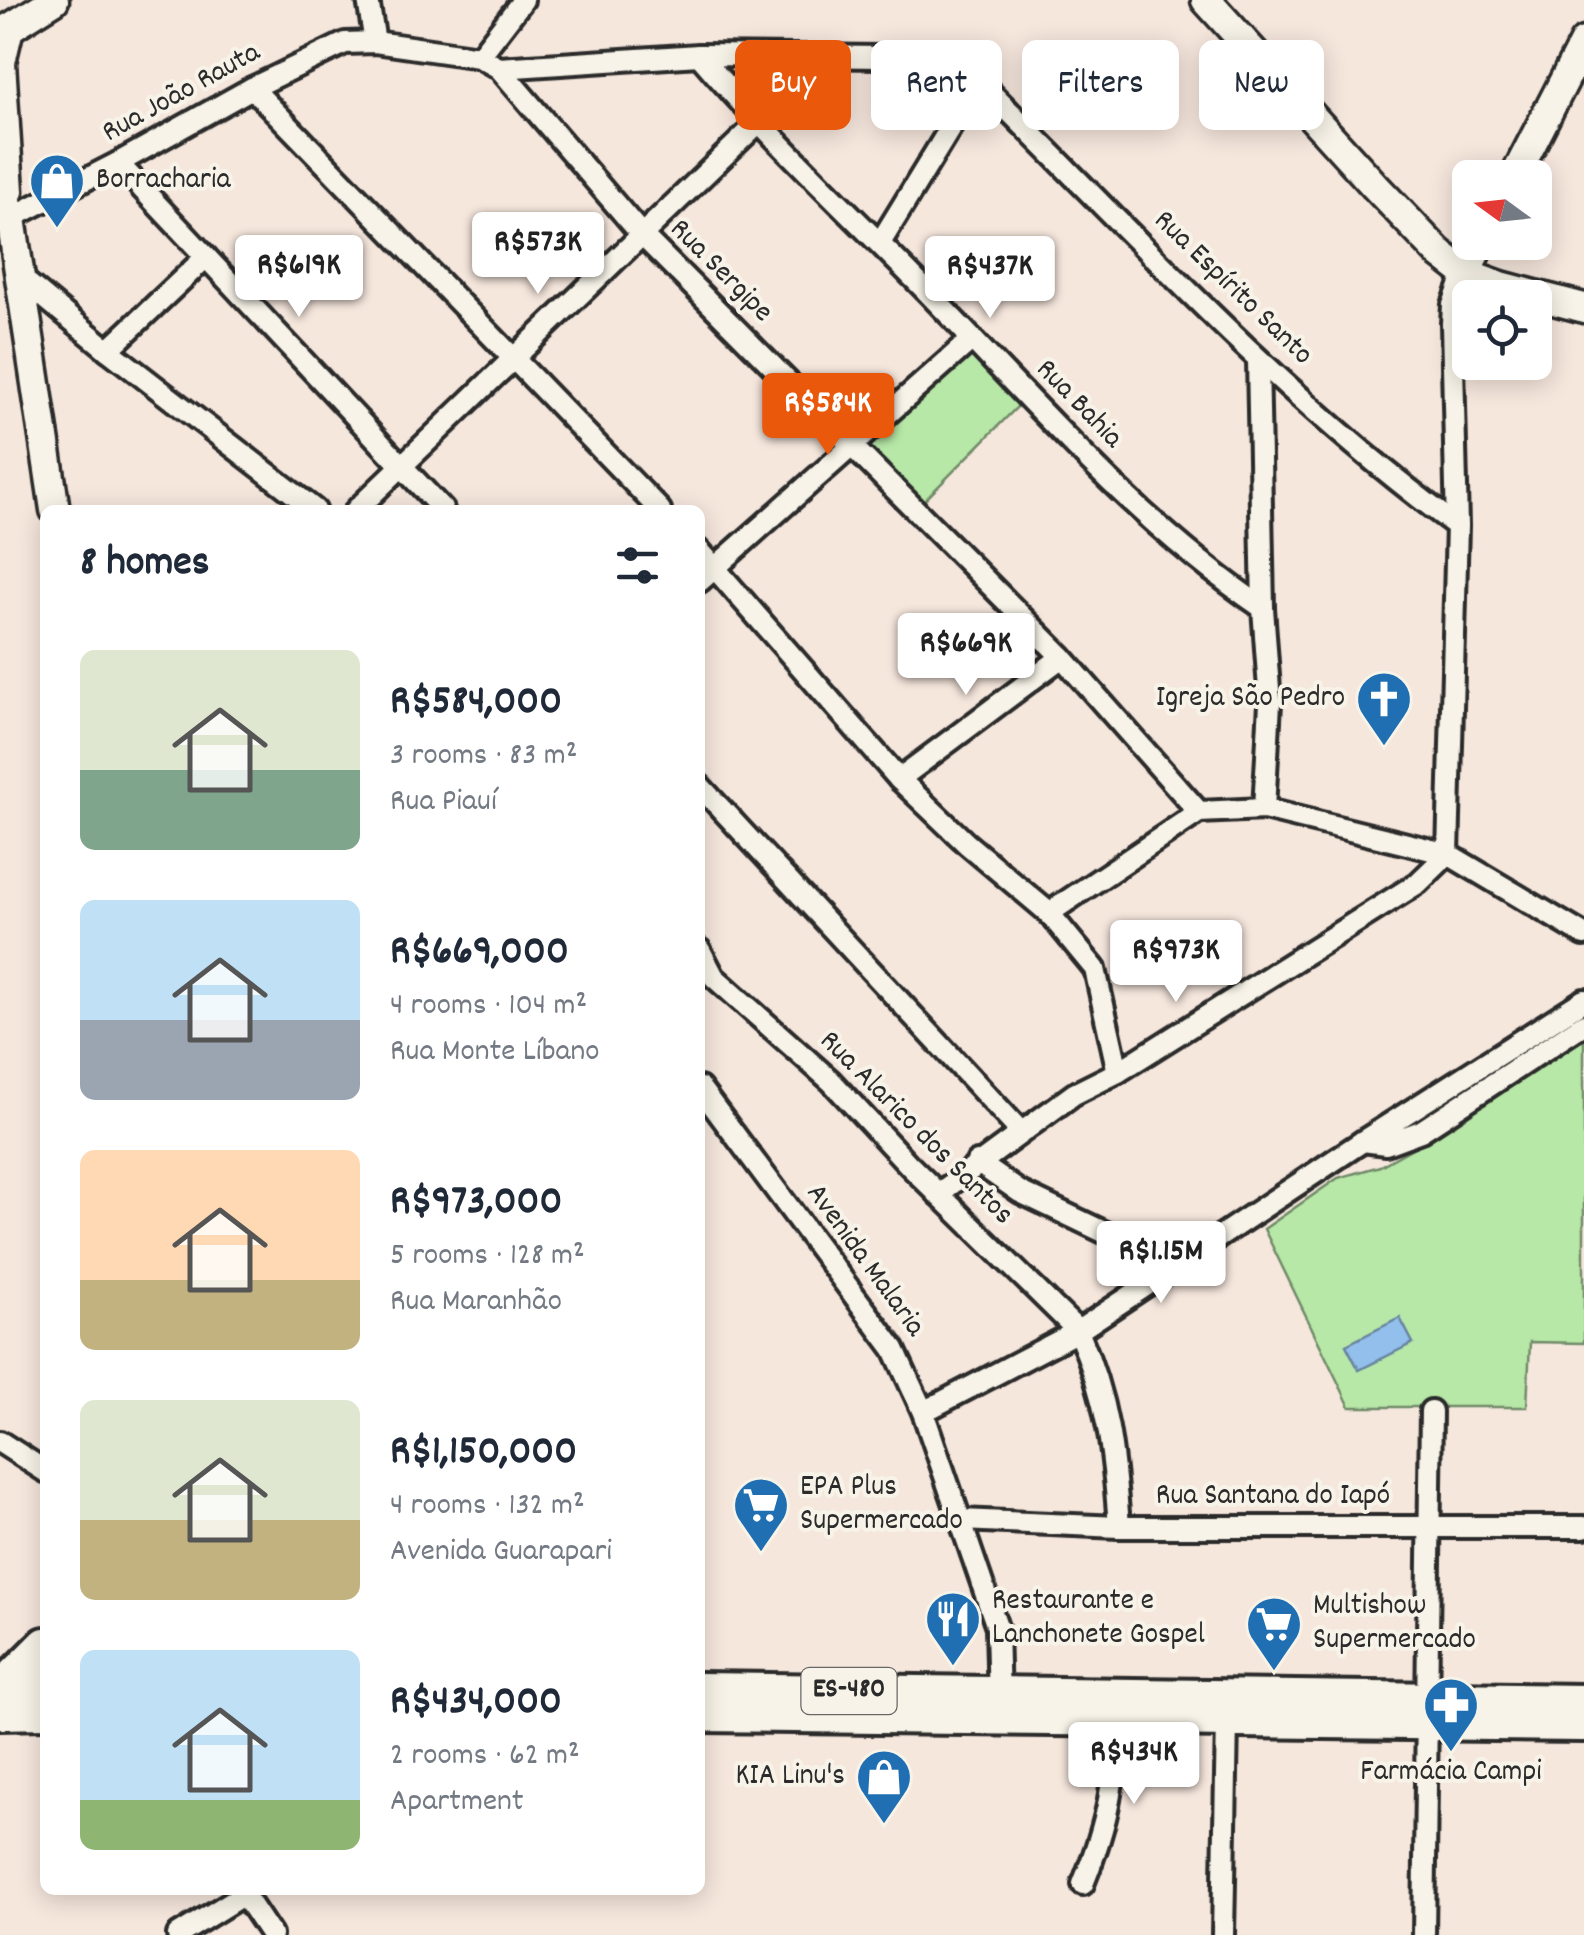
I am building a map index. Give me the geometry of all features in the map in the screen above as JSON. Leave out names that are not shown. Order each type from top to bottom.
[{"type":"main road","points":[[11,218],[1,62],[4,31],[54,0]]},
{"type":"main road","points":[[1206,0],[1438,252],[1465,273],[1584,308]]},
{"type":"main road","points":[[1523,160],[1584,42]]},
{"type":"main road","points":[[0,171],[11,218],[55,505]]},
{"type":"main road","points":[[1465,273],[1471,260]]},
{"type":"main road","points":[[2,1692],[40,1650]]},
{"type":"main road","points":[[2,1692],[40,1683]]},
{"type":"main road","name":"ES-480","points":[[705,1689],[999,1706]]},
{"type":"main road","points":[[2,1692],[40,1710]]},
{"type":"main road","name":"ES-480","points":[[1115,1707],[1227,1721],[1584,1702]]},
{"type":"main road","name":"ES-480","points":[[705,1715],[999,1706],[1115,1707],[1427,1712],[1584,1725]]},
{"type":"street","points":[[368,0],[376,42]]},
{"type":"street","points":[[479,57],[523,0]]},
{"type":"street","name":"Rua João Rauta","points":[[11,218],[118,164],[252,88],[345,43],[376,42],[479,57],[499,68]]},
{"type":"street","points":[[499,68],[699,54],[871,58]]},
{"type":"street","name":"Rua Bahia","points":[[699,54],[735,97]]},
{"type":"street","name":"Rua Sergipe","points":[[499,68],[640,234],[1062,657],[1199,812]]},
{"type":"street","points":[[252,88],[655,505]]},
{"type":"street","name":"Rua Espírito Santo","points":[[1002,105],[1258,360],[1408,490],[1456,526]]},
{"type":"street","points":[[361,505],[752,130]]},
{"type":"street","name":"Rua Bahia","points":[[764,130],[880,243],[1123,495],[1210,572],[1263,608]]},
{"type":"street","points":[[880,243],[949,130]]},
{"type":"street","points":[[118,164],[438,505]]},
{"type":"street","points":[[108,350],[206,257]]},
{"type":"street","points":[[938,1194],[1074,1094],[1118,1072],[1418,883],[1448,854],[1456,526],[1453,305],[1465,273]]},
{"type":"street","points":[[20,277],[309,505]]},
{"type":"street","points":[[972,339],[708,574],[899,779],[967,844],[1049,913],[1095,969],[1118,1072]]},
{"type":"street","points":[[1258,360],[1263,608],[1270,704],[1264,809]]},
{"type":"street","points":[[899,779],[1062,657]]},
{"type":"street","points":[[705,791],[1020,1131]]},
{"type":"street","points":[[1049,913],[1199,812],[1264,809],[1448,854],[1584,935]]},
{"type":"street","name":"Rua Alarico dos Santos","points":[[705,960],[714,977],[831,1081],[938,1194],[1078,1331],[1093,1364],[1113,1441],[1120,1527]]},
{"type":"street","points":[[923,1412],[1078,1331],[1584,1000]]},
{"type":"street","points":[[1364,1141],[1386,1144],[1421,1131],[1584,1024]]},
{"type":"street","name":"Avenida Malaria","points":[[705,1095],[894,1349],[923,1412],[997,1628],[999,1706]]},
{"type":"street","points":[[977,1162],[1020,1192],[1133,1246],[1161,1276]]},
{"type":"street","points":[[1424,1935],[1431,1411]]},
{"type":"street","points":[[0,1442],[40,1468]]},
{"type":"street","name":"Rua Santana do Iapó","points":[[962,1520],[1120,1527],[1584,1527]]},
{"type":"street","points":[[1083,1884],[1096,1853],[1115,1778],[1115,1707]]},
{"type":"street","points":[[1223,1935],[1227,1721]]},
{"type":"street","points":[[178,1935],[238,1895]]},
{"type":"street","points":[[245,1895],[272,1935]]},
{"type":"green space","points":[[971,344],[1025,399],[918,507],[858,447]]},
{"type":"green space","points":[[1584,1035],[1584,1343],[1530,1342],[1527,1407],[1350,1407],[1264,1229],[1338,1178],[1380,1166],[1429,1139]]},
{"type":"water","points":[[1400,1318],[1413,1343],[1359,1370],[1346,1345]]},
{"type":"place","name":"Borracharia","points":[[57,230]]},
{"type":"place","name":"Igreja São Pedro","points":[[1384,748]]},
{"type":"place","name":"EPA Plus Supermercado","points":[[761,1554]]},
{"type":"place","name":"Restaurante e Lanchonete Gospel","points":[[953,1668]]},
{"type":"place","name":"Multishow Supermercado","points":[[1274,1673]]},
{"type":"place","name":"Farmácia Campi","points":[[1451,1754]]},
{"type":"place","name":"KIA Linu's","points":[[884,1826]]}]
